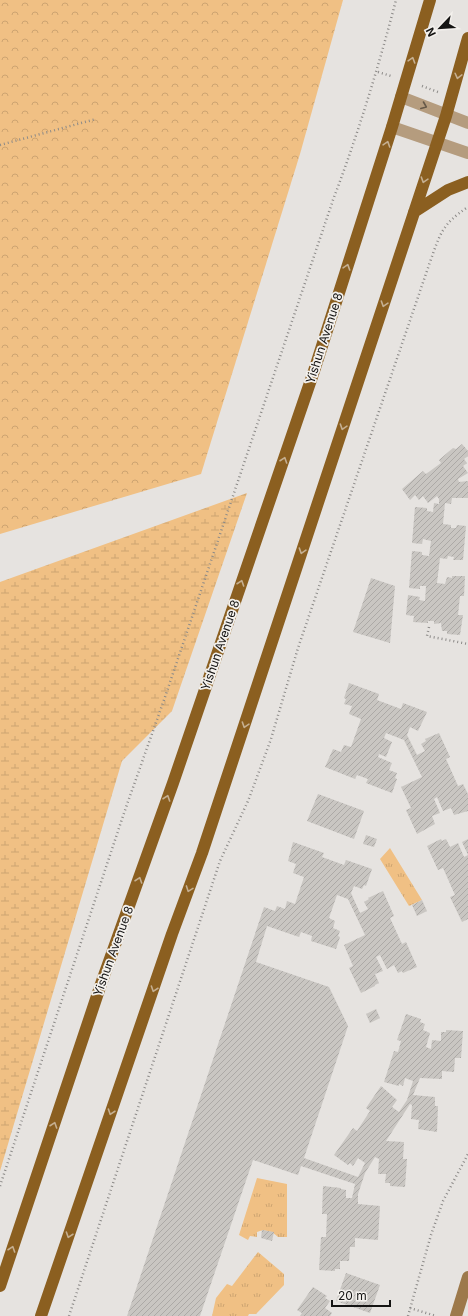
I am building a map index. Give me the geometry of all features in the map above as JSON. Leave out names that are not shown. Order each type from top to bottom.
[{"type":"main road","name":"Yishun Avenue 8","points":[[0,1286],[101,984],[173,783],[314,371],[392,127],[430,0]]},
{"type":"main road","points":[[41,1316],[172,934],[202,852],[446,116],[468,38]]},
{"type":"main road","points":[[414,212],[448,190],[468,182]]},
{"type":"main road","points":[[456,1316],[468,1277]]},
{"type":"street","points":[[401,97],[446,116],[468,123]]},
{"type":"street","points":[[392,127],[468,153]]},
{"type":"path","points":[[0,1186],[124,813],[378,72],[396,0]]},
{"type":"path","points":[[0,145],[96,119]]},
{"type":"path","points":[[69,1316],[220,861],[248,801],[271,739],[298,648],[430,262],[442,230],[458,214],[468,207]]},
{"type":"path","points":[[429,627],[427,636],[468,644]]},
{"type":"path","points":[[408,1316],[431,1235],[443,1201],[468,1154]]},
{"type":"path","points":[[410,1308],[436,1316]]},
{"type":"green space","points":[[0,0],[343,0],[300,154],[201,474],[0,534]]},
{"type":"green space","points":[[247,493],[172,711],[122,761],[0,1171],[0,582]]},
{"type":"green space","points":[[390,848],[422,900],[409,906],[380,859]]},
{"type":"green space","points":[[257,1178],[287,1184],[287,1237],[278,1237],[271,1232],[266,1231],[257,1232],[257,1237],[250,1236],[248,1240],[239,1235]]},
{"type":"green space","points":[[258,1252],[284,1274],[284,1285],[256,1314],[249,1314],[248,1316],[212,1316],[216,1298],[227,1284],[232,1286]]},
{"type":"building","points":[[462,444],[468,451],[468,456],[464,459],[467,463],[463,466],[468,473],[458,479],[459,482],[468,481],[468,498],[452,498],[451,504],[445,503],[443,524],[451,525],[451,528],[456,528],[457,525],[466,526],[463,560],[453,560],[454,557],[448,556],[447,559],[440,558],[437,583],[445,584],[447,577],[452,578],[452,576],[465,576],[464,596],[460,596],[458,615],[463,615],[460,635],[447,634],[447,631],[442,631],[441,623],[434,624],[434,621],[428,621],[428,623],[413,622],[414,616],[406,615],[408,595],[420,597],[419,600],[425,601],[426,586],[420,586],[420,589],[409,588],[412,551],[422,552],[422,555],[429,556],[431,541],[423,539],[422,544],[412,543],[415,507],[427,508],[427,511],[433,512],[434,503],[439,504],[439,499],[437,496],[428,503],[423,496],[419,500],[415,495],[410,500],[402,489],[423,471],[426,474],[441,463],[439,460],[453,448],[456,449]]},
{"type":"building","points":[[371,578],[395,586],[390,643],[353,632]]},
{"type":"building","points":[[349,683],[379,694],[377,700],[401,709],[403,703],[427,712],[418,731],[410,727],[407,735],[417,755],[425,751],[421,744],[426,741],[425,739],[439,733],[450,757],[446,759],[458,786],[463,784],[468,794],[468,811],[454,815],[451,808],[443,811],[437,797],[434,799],[440,813],[432,816],[435,824],[417,834],[406,810],[411,808],[401,787],[422,777],[404,740],[386,733],[384,738],[392,742],[386,757],[379,754],[378,757],[392,763],[389,770],[397,773],[395,778],[397,779],[392,793],[366,783],[368,779],[357,775],[355,779],[325,767],[333,749],[341,752],[344,745],[351,747],[361,719],[349,714],[352,706],[344,704],[346,699],[344,698]]},
{"type":"building","points":[[318,794],[364,811],[354,839],[307,821]]},
{"type":"building","points":[[366,835],[377,839],[374,847],[363,844]]},
{"type":"building","points":[[441,839],[442,841],[446,839],[450,847],[458,843],[464,857],[468,855],[468,919],[462,922],[450,897],[455,895],[443,868],[438,870],[427,846]]},
{"type":"building","points":[[468,839],[468,855],[462,842]]},
{"type":"building","points":[[293,842],[324,853],[322,857],[344,865],[346,860],[372,869],[366,886],[364,885],[362,889],[354,886],[351,893],[360,913],[368,909],[364,902],[369,899],[368,898],[383,891],[394,916],[390,918],[402,944],[406,942],[417,967],[403,973],[402,971],[398,973],[394,965],[387,969],[380,955],[376,957],[383,971],[375,974],[379,983],[361,993],[349,968],[353,966],[344,945],[365,935],[348,899],[337,895],[329,918],[335,921],[333,928],[340,931],[338,936],[340,937],[336,949],[311,941],[312,936],[301,932],[299,937],[267,926],[256,962],[329,987],[348,1026],[304,1158],[358,1177],[365,1163],[358,1158],[353,1166],[350,1163],[348,1165],[334,1155],[353,1128],[357,1131],[370,1111],[366,1108],[381,1086],[397,1100],[392,1107],[399,1112],[407,1100],[413,1081],[405,1078],[403,1086],[384,1082],[394,1051],[398,1052],[401,1041],[397,1040],[406,1014],[421,1019],[420,1022],[425,1024],[423,1030],[430,1033],[426,1047],[431,1049],[432,1040],[441,1041],[441,1032],[446,1032],[446,1030],[463,1031],[461,1058],[455,1058],[454,1072],[442,1071],[442,1079],[420,1078],[413,1095],[435,1097],[435,1106],[438,1106],[437,1132],[418,1129],[419,1120],[411,1119],[412,1105],[410,1104],[386,1141],[404,1142],[403,1159],[407,1159],[405,1187],[390,1186],[390,1183],[385,1183],[386,1174],[378,1174],[379,1159],[375,1157],[365,1173],[358,1194],[358,1204],[380,1206],[378,1240],[355,1238],[355,1247],[350,1247],[349,1261],[340,1261],[340,1269],[335,1269],[335,1271],[319,1270],[321,1237],[326,1237],[327,1214],[322,1214],[323,1186],[346,1190],[346,1198],[352,1198],[355,1184],[301,1166],[298,1175],[253,1160],[200,1316],[127,1316],[264,907],[275,911],[277,906],[285,909],[287,901],[295,904],[304,877],[293,873],[296,864],[288,861]]},
{"type":"building","points":[[422,900],[427,911],[417,916],[412,905]]},
{"type":"building","points":[[376,1009],[380,1018],[370,1023],[366,1014]]},
{"type":"building","points":[[262,1230],[274,1232],[272,1241],[261,1238]]},
{"type":"building","points":[[346,1273],[380,1285],[370,1313],[336,1301]]},
{"type":"building","points":[[313,1287],[327,1296],[325,1298],[330,1301],[325,1308],[332,1313],[330,1316],[300,1316],[302,1313],[297,1310]]}]
